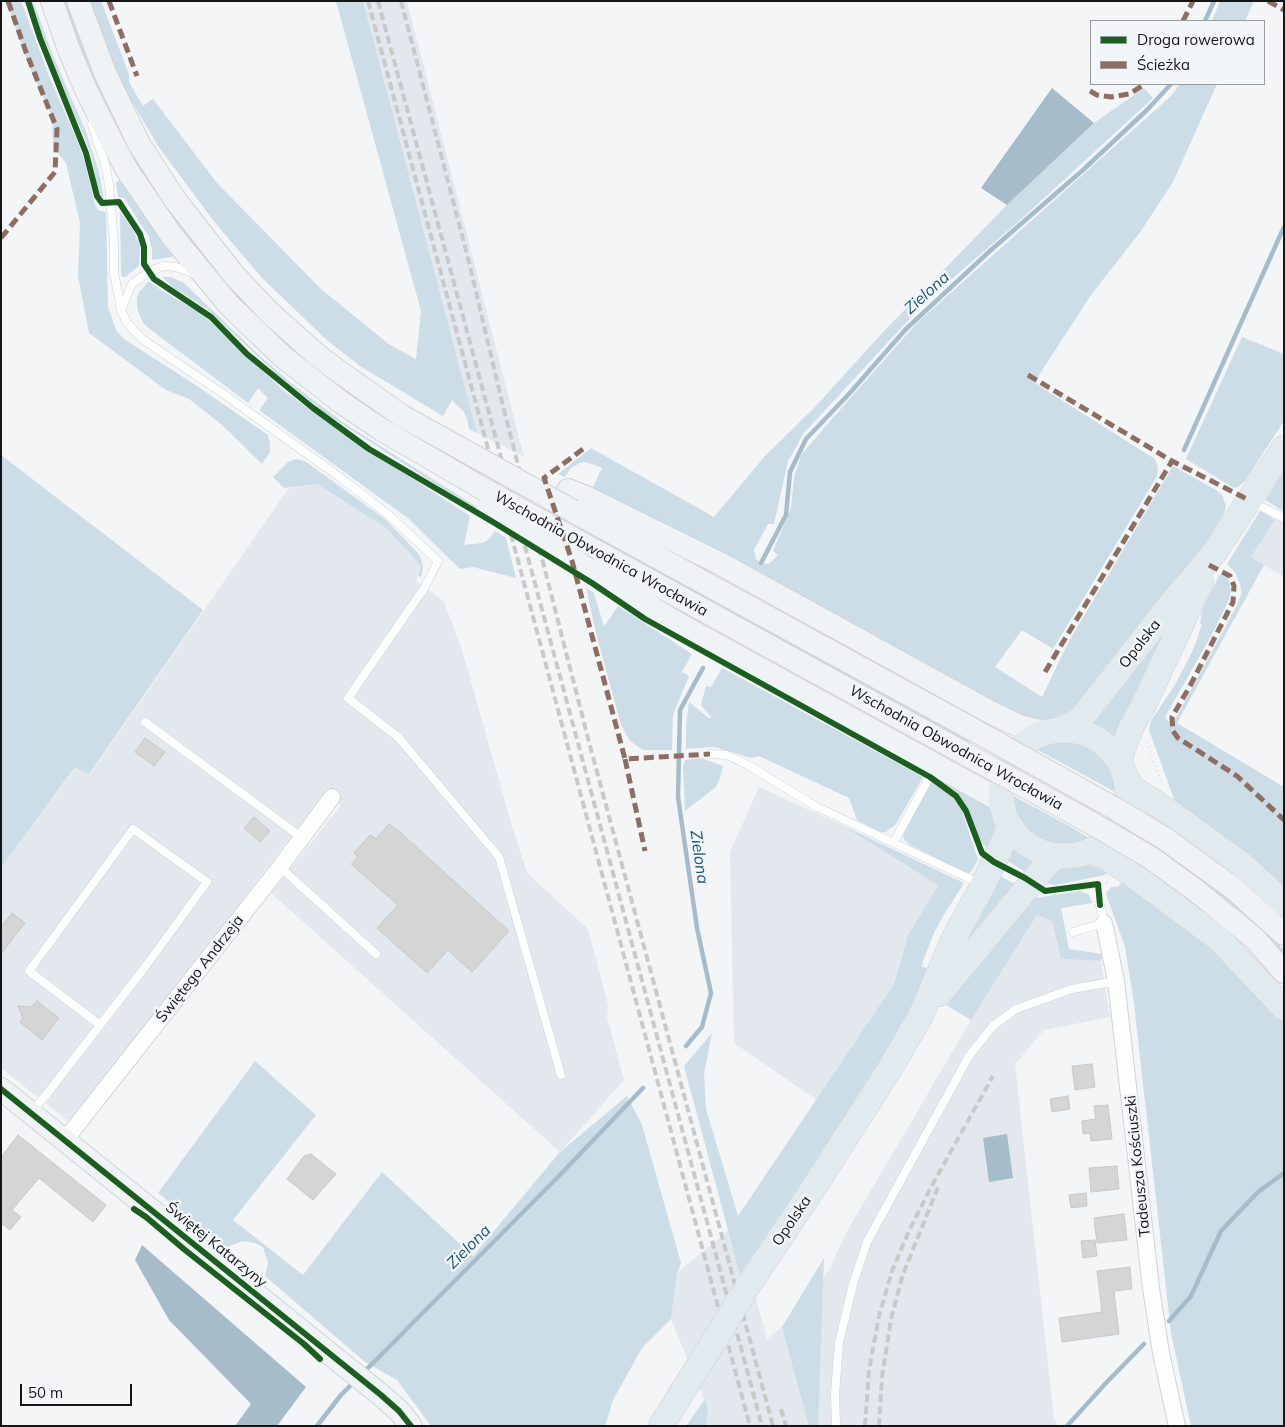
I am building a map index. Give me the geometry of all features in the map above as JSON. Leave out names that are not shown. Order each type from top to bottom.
[{"type":"main road","points":[[52,1],[69,50],[110,140],[157,216],[206,280],[248,324],[306,376],[382,430],[437,463],[470,493],[487,499],[588,569],[682,626],[1001,802]]},
{"type":"main road","name":"Wschodnia Obwodnica Wrocławia","points":[[78,1],[104,73],[139,144],[176,201],[234,275],[270,313],[316,354],[402,416],[505,474],[571,500],[1114,808],[1164,838],[1233,888],[1284,934]]},
{"type":"main road","name":"Opolska","points":[[1052,731],[1080,720],[1174,600],[1214,553],[1284,448]]},
{"type":"main road","points":[[571,500],[588,498],[721,564],[990,712],[1019,726],[1052,731],[1085,732],[1105,744],[1135,790],[1240,863],[1284,903]]},
{"type":"main road","name":"Wschodnia Obwodnica Wrocławia","points":[[487,499],[581,543],[1093,824],[1151,858],[1196,890],[1256,940],[1284,972]]},
{"type":"main road","name":"Opolska","points":[[1123,770],[1122,751],[1131,728],[1145,702],[1214,553]]},
{"type":"main road","points":[[1052,731],[1024,743],[1009,759],[1003,772],[1000,787],[1001,802],[1009,825],[1022,840],[1038,851],[1057,856],[1074,856],[1102,844],[1112,834],[1125,808],[1127,793],[1123,770]]},
{"type":"main road","name":"Opolska","points":[[661,1426],[744,1292],[815,1187],[891,1067],[921,1015],[953,940],[983,885],[1009,825]]},
{"type":"main road","points":[[1089,851],[1100,854],[1125,869],[1219,939],[1284,1008]]},
{"type":"main road","name":"Opolska","points":[[921,1015],[1047,864],[1057,856]]},
{"type":"main road","name":"Świętej Katarzyny","points":[[1,1089],[381,1395],[400,1411],[411,1426]]},
{"type":"street","name":"Świętego Andrzeja","points":[[65,1140],[280,867],[300,837],[332,797]]},
{"type":"street","name":"Tadeusza Kościuszki","points":[[1104,924],[1116,981],[1161,1353],[1178,1426]]},
{"type":"lane","points":[[86,90],[92,126],[102,153],[109,185],[114,243],[114,272],[121,310],[127,323],[142,339],[225,395],[345,481],[391,517],[438,561],[425,587],[348,698],[399,738],[500,856],[561,1075]]},
{"type":"lane","points":[[121,310],[132,284],[149,272],[163,266],[184,269],[206,280]]},
{"type":"lane","points":[[1244,509],[1284,518]]},
{"type":"lane","points":[[145,722],[300,837]]},
{"type":"lane","points":[[710,754],[727,755],[734,758],[814,806],[983,885]]},
{"type":"lane","points":[[894,842],[936,766]]},
{"type":"lane","points":[[31,1113],[100,1025],[207,882],[133,829],[29,971],[100,1025]]},
{"type":"lane","points":[[280,867],[376,954]]},
{"type":"lane","name":"Tadeusza Kościuszki","points":[[1100,905],[1104,924]]},
{"type":"lane","points":[[1073,932],[1104,924]]},
{"type":"lane","points":[[836,1426],[835,1393],[839,1343],[853,1284],[867,1242],[969,1056],[992,1026],[1016,1009],[1072,989],[1116,981]]},
{"type":"path","points":[[1145,738],[1167,800],[1163,808]]},
{"type":"path","points":[[1098,884],[1117,880],[1125,869]]},
{"type":"shaded area","points":[[4,1],[21,1],[51,81],[77,140],[85,163],[95,205],[98,210],[106,212],[108,307],[116,330],[124,339],[268,435],[270,452],[262,464],[221,424],[189,399],[166,390],[89,333],[78,276],[80,223],[66,163],[53,147],[52,116],[28,64],[9,9]]},
{"type":"shaded area","points":[[30,1],[33,1],[52,53],[86,132],[99,172],[104,199],[99,192],[90,152],[57,76]]},
{"type":"shaded area","points":[[60,1],[66,1],[96,79],[210,260],[479,469],[482,480],[439,456],[336,387],[278,339],[242,303],[198,253],[161,205],[108,117]]},
{"type":"shaded area","points":[[87,1],[101,1],[129,74],[129,82],[143,106],[153,99],[217,183],[321,289],[390,345],[416,359],[421,311],[336,1],[363,1],[477,433],[469,429],[464,412],[452,400],[443,416],[360,366],[328,341],[263,279],[216,224],[158,146],[121,83]]},
{"type":"shaded area","points":[[363,1],[407,1],[524,457],[477,433]]},
{"type":"shaded area","points":[[1220,1],[1254,1],[1245,20],[1212,20]]},
{"type":"shaded area","points":[[1179,85],[1217,85],[1173,182],[1141,231],[1091,295],[1039,375],[1036,384],[1155,459],[1158,468],[1157,476],[1053,649],[1022,630],[995,667],[1042,697],[1069,641],[1173,466],[1216,490],[1222,495],[1226,506],[1224,514],[1181,580],[1071,717],[1033,722],[591,491],[602,468],[584,462],[571,468],[565,477],[558,474],[591,448],[714,517],[765,456],[815,407],[885,330],[1007,205],[1094,123],[1144,88],[1153,98],[1019,221],[925,302],[804,433],[788,461],[774,524],[768,524],[754,550],[756,559],[761,563],[769,564],[778,555],[773,551],[791,508],[794,478],[801,455],[830,421],[917,323],[1171,96]]},
{"type":"shaded area","points":[[1052,88],[1094,123],[1007,205],[981,188]]},
{"type":"shaded area","points":[[121,180],[173,254],[172,257],[152,260],[149,237],[124,198],[118,197],[116,183]]},
{"type":"shaded area","points":[[120,211],[140,245],[139,266],[125,277],[122,277],[121,272]]},
{"type":"shaded area","points":[[162,277],[171,277],[184,283],[260,356],[291,383],[344,423],[477,507],[476,510],[325,413],[278,375],[207,309],[174,288]]},
{"type":"shaded area","points":[[149,281],[162,291],[201,313],[283,390],[339,431],[470,516],[464,545],[483,543],[495,531],[506,538],[516,578],[473,567],[460,569],[409,519],[259,410],[268,398],[258,388],[248,403],[144,324],[137,307],[137,298],[139,292]]},
{"type":"shaded area","points":[[1242,337],[1284,354],[1284,421],[1245,481],[1234,488],[1186,459]]},
{"type":"shaded area","points":[[1,455],[203,610],[89,774],[75,767],[1,868]]},
{"type":"shaded area","points":[[296,459],[305,461],[386,520],[421,558],[423,568],[421,577],[418,576],[421,566],[386,528],[317,484],[284,488],[273,477],[288,462]]},
{"type":"shaded area","points":[[1284,471],[1284,506],[1281,510],[1266,499]]},
{"type":"shaded area","points":[[317,484],[386,528],[421,566],[416,581],[444,602],[462,650],[527,873],[588,929],[608,1005],[607,1017],[624,1080],[560,1152],[271,893],[341,805],[325,792],[71,1123],[1,1068],[1,868],[76,767],[90,774],[289,488]]},
{"type":"shaded area","points":[[1284,506],[1284,577],[1251,557]]},
{"type":"shaded area","points":[[1260,511],[1275,520],[1251,557],[1264,565],[1177,723],[1284,787],[1284,892],[1172,804],[1174,799],[1149,730],[1151,721],[1176,683],[1192,652],[1202,624],[1200,623],[1203,608],[1220,574],[1227,577],[1229,582],[1231,591],[1229,600],[1165,717],[1172,725],[1236,607],[1242,593],[1235,572],[1227,564]]},
{"type":"shaded area","points":[[578,523],[970,738],[967,744],[579,531]]},
{"type":"shaded area","points":[[586,588],[594,593],[604,627],[618,606],[692,654],[682,672],[689,676],[673,715],[672,750],[643,750],[630,741],[621,725]]},
{"type":"shaded area","points":[[1175,616],[1113,739],[1090,723]]},
{"type":"shaded area","points":[[722,668],[923,777],[896,824],[886,832],[880,832],[857,820],[849,798],[759,756],[751,758],[715,747],[686,749],[689,702],[710,719],[711,717],[701,705],[706,686],[711,687]]},
{"type":"shaded area","points":[[1059,741],[1082,744],[1096,752],[1112,773],[1115,792],[1036,749]]},
{"type":"shaded area","points":[[701,758],[723,766],[720,778],[716,787],[685,811],[683,766],[685,760]]},
{"type":"shaded area","points":[[940,778],[987,804],[996,829],[987,848],[980,841],[964,803],[957,792]]},
{"type":"shaded area","points":[[931,782],[951,796],[962,811],[978,860],[970,873],[966,873],[905,841],[904,829]]},
{"type":"shaded area","points":[[759,787],[842,825],[938,884],[908,935],[894,984],[817,1100],[734,1043],[730,852]]},
{"type":"shaded area","points":[[1010,794],[1089,838],[1082,842],[1066,845],[1052,844],[1037,839],[1017,819]]},
{"type":"shaded area","points":[[842,825],[964,883],[934,933],[922,967],[929,968],[916,999],[888,1051],[793,1199],[740,1275],[684,1066],[712,1033],[704,1074],[706,1109],[738,1216],[894,984],[908,935],[938,885]]},
{"type":"shaded area","points":[[1160,845],[1200,873],[1271,936],[1284,950],[1284,960],[1155,852]]},
{"type":"shaded area","points":[[1014,846],[1037,860],[1028,874],[1005,859]]},
{"type":"shaded area","points":[[1074,864],[1086,864],[1107,871],[1105,875],[1055,885],[1043,883],[1060,869]]},
{"type":"shaded area","points":[[997,874],[1018,886],[952,971]]},
{"type":"shaded area","points":[[1125,879],[1196,928],[1284,1020],[1284,1426],[1191,1426],[1171,1333],[1134,1003],[1125,947],[1106,894],[1111,887],[1118,887]]},
{"type":"shaded area","points":[[1080,891],[1088,894],[1093,903],[1061,908],[1069,949],[1102,954],[1101,961],[1061,959],[1052,921],[1037,915],[971,1020],[946,1005],[1032,896],[1036,898]]},
{"type":"shaded area","points":[[1037,915],[1052,921],[1061,959],[1101,961],[1110,1017],[1044,1030],[1015,1064],[1054,1419],[1058,1426],[706,1426],[708,1409],[671,1319],[677,1273],[736,1224],[767,1339],[782,1327],[829,1270],[846,1233],[971,1020]]},
{"type":"shaded area","points":[[255,1061],[316,1115],[233,1220],[303,1275],[382,1172],[473,1256],[560,1152],[627,1096],[642,1125],[681,1263],[677,1274],[671,1319],[642,1348],[613,1400],[605,1426],[431,1426],[397,1380],[365,1362],[265,1276],[268,1263],[263,1247],[255,1243],[242,1241],[226,1248],[158,1193]]},
{"type":"shaded area","points":[[1007,1134],[1013,1178],[989,1182],[983,1138]]},
{"type":"shaded area","points":[[142,1245],[306,1387],[277,1426],[235,1426],[251,1404],[169,1320],[135,1260]]},
{"type":"shaded area","points":[[824,1258],[818,1426],[809,1426],[782,1327]]},
{"type":"shaded area","points":[[705,1399],[708,1410],[706,1426],[686,1426]]},
{"type":"building","points":[[145,738],[165,752],[154,766],[135,752]]},
{"type":"building","points":[[254,817],[270,831],[260,842],[244,828]]},
{"type":"building","points":[[389,824],[509,931],[472,972],[448,950],[427,973],[377,928],[398,905],[351,864],[358,857],[354,853],[370,835],[376,839]]},
{"type":"building","points":[[12,913],[25,923],[1,954],[1,927]]},
{"type":"building","points":[[37,1001],[59,1018],[42,1040],[20,1022],[23,1018],[18,1006],[31,1007]]},
{"type":"building","points":[[1092,1064],[1095,1087],[1075,1090],[1072,1066]]},
{"type":"building","points":[[1068,1096],[1070,1109],[1052,1112],[1050,1099]]},
{"type":"building","points":[[1108,1105],[1112,1139],[1091,1141],[1090,1133],[1083,1134],[1082,1121],[1096,1119],[1094,1106]]},
{"type":"building","points":[[18,1135],[106,1205],[93,1222],[39,1178],[12,1210],[21,1217],[10,1230],[1,1223],[1,1157]]},
{"type":"building","points":[[311,1154],[336,1174],[313,1200],[287,1179],[304,1156]]},
{"type":"building","points":[[1117,1166],[1119,1189],[1091,1192],[1089,1168]]},
{"type":"building","points":[[1086,1193],[1087,1206],[1071,1208],[1069,1195]]},
{"type":"building","points":[[1124,1214],[1127,1240],[1097,1243],[1094,1218]]},
{"type":"building","points":[[1095,1240],[1097,1256],[1083,1258],[1081,1241]]},
{"type":"building","points":[[1130,1267],[1132,1289],[1114,1291],[1119,1334],[1062,1342],[1059,1318],[1102,1312],[1097,1271]]},
{"type":"waterway","name":"Zielona","points":[[1205,20],[1214,1]]},
{"type":"waterway","name":"Zielona","points":[[761,563],[786,515],[790,472],[806,439],[906,329],[991,250],[1083,170],[1147,110],[1170,85]]},
{"type":"waterway","points":[[1184,450],[1284,227]]},
{"type":"waterway","name":"Zielona","points":[[686,1046],[702,1027],[711,993],[697,928],[678,797],[680,710],[703,668]]},
{"type":"waterway","name":"Zielona","points":[[364,1372],[557,1178],[643,1088]]},
{"type":"waterway","points":[[1169,1321],[1191,1296],[1221,1231],[1258,1192],[1284,1173]]},
{"type":"waterway","points":[[1067,1426],[1144,1344]]},
{"type":"waterway","name":"Zielona","points":[[317,1426],[341,1395],[355,1381]]},
{"type":"railway","points":[[368,1],[750,1426]]},
{"type":"railway","points":[[378,1],[762,1426]]},
{"type":"railway","points":[[401,1],[469,262],[502,402],[589,742],[773,1426]]},
{"type":"railway","points":[[865,1426],[869,1370],[879,1316],[892,1271],[930,1189],[993,1076]]},
{"type":"railway","points":[[879,1426],[882,1377],[891,1319],[903,1274],[939,1185]]},
{"type":"railway","points":[[781,1409],[786,1426]]},
{"type":"marked path","points":[[1,238],[55,172],[57,129],[8,1]]},
{"type":"marked path","points":[[109,1],[137,76]]},
{"type":"marked path","points":[[1184,20],[1193,1]]},
{"type":"marked path","points":[[1268,1],[1284,10]]},
{"type":"marked path","points":[[1090,91],[1097,95],[1111,97],[1129,94],[1143,85]]},
{"type":"marked path","points":[[1028,375],[1172,461],[1249,500]]},
{"type":"marked path","points":[[583,449],[544,478],[572,561],[625,759],[710,754]]},
{"type":"marked path","points":[[1045,672],[1172,461]]},
{"type":"marked path","points":[[1209,565],[1230,576],[1234,586],[1233,602],[1172,717],[1173,731],[1178,738],[1237,776],[1284,820]]},
{"type":"marked path","points":[[625,759],[645,851]]},
{"type":"cycle path","points":[[28,1],[40,38],[86,153],[97,196],[102,203],[119,202],[140,234],[144,247],[144,264],[154,279],[211,317],[247,354],[313,408],[369,449],[493,522],[592,583],[645,619],[930,777],[956,796],[966,811],[982,853],[994,862],[1045,891],[1098,884],[1100,905]]},
{"type":"cycle path","points":[[1,1089],[381,1395],[399,1411],[411,1426]]},
{"type":"cycle path","points":[[134,1209],[304,1344],[320,1359]]}]
